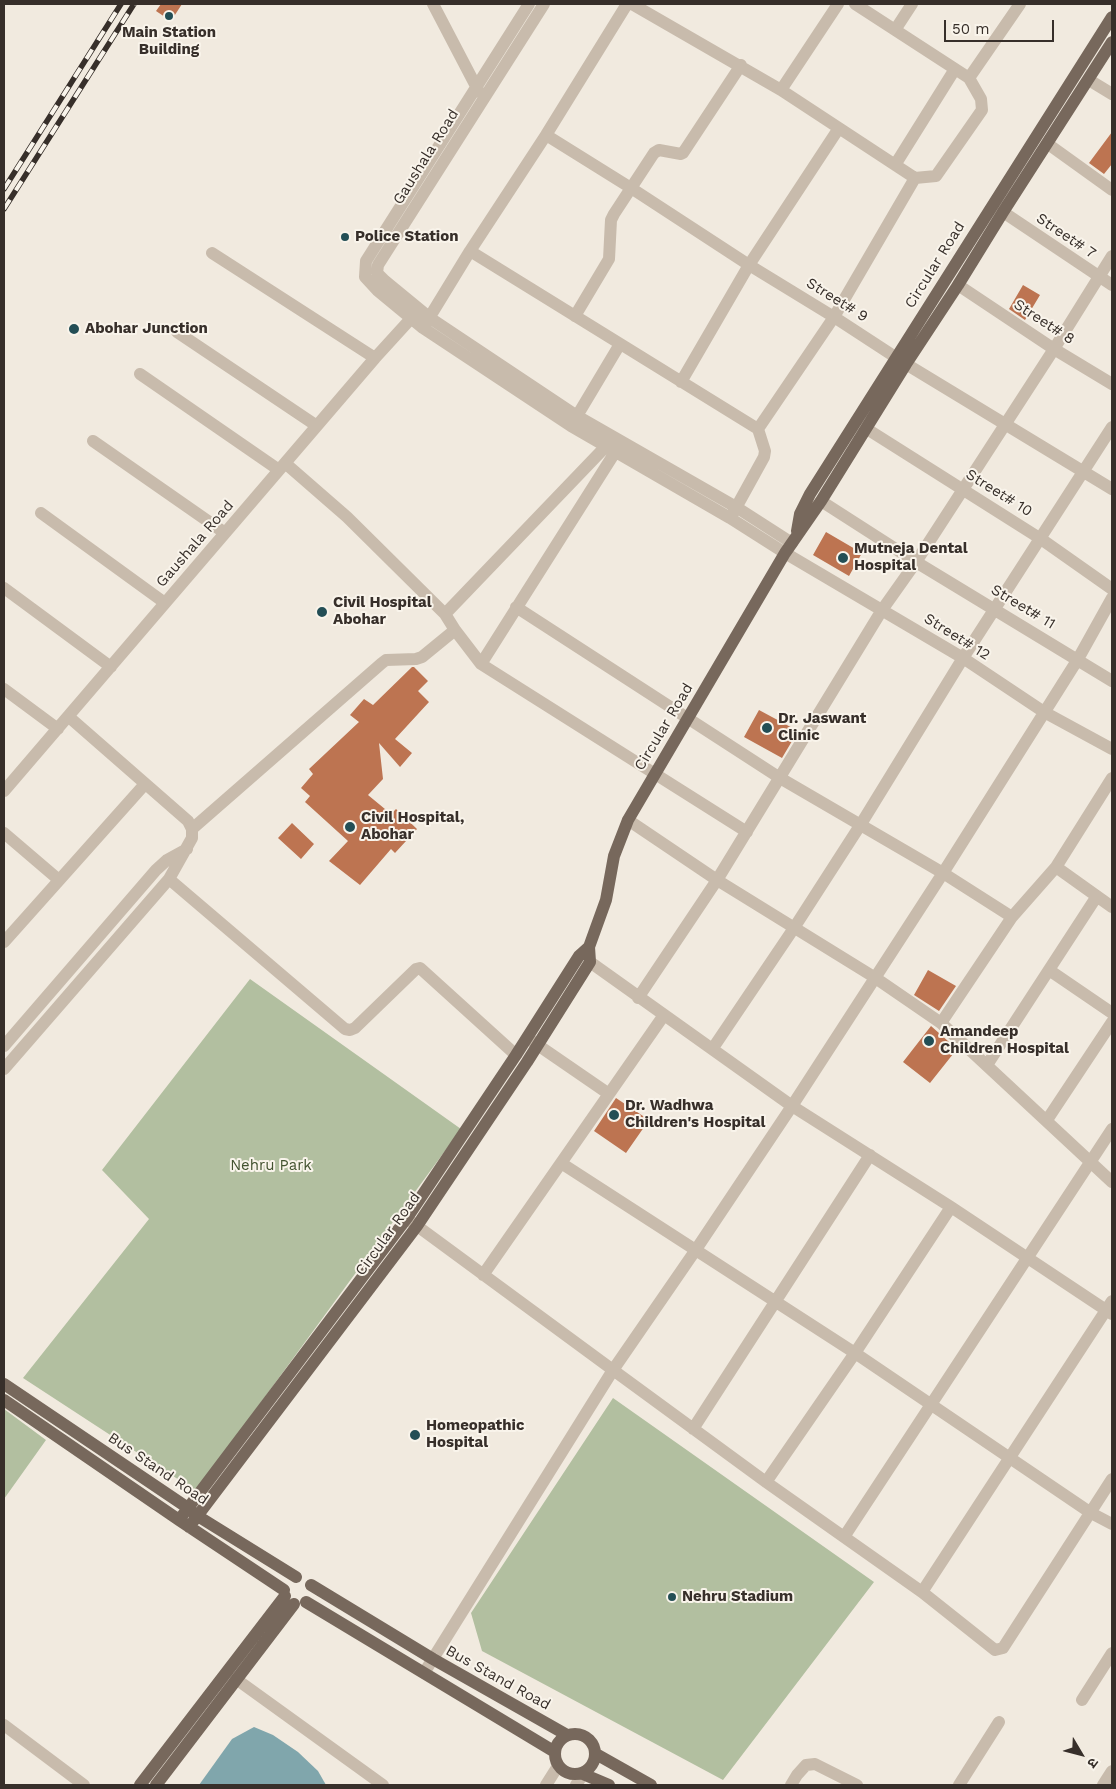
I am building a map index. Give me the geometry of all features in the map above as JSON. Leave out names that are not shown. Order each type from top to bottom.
[{"type":"main road","name":"Circular Road","points":[[184,1524],[412,1222],[538,1044],[590,962],[589,947],[606,900],[618,844],[628,820],[791,544],[821,501],[867,428],[901,361],[947,278],[1112,17]]},
{"type":"main road","name":"Circular Road","points":[[791,544],[800,514],[810,494],[901,361],[958,285],[1112,42]]},
{"type":"main road","name":"Circular Road","points":[[412,1222],[579,956],[589,947]]},
{"type":"main road","name":"Bus Stand Road","points":[[4,1384],[192,1512],[296,1577],[302,1577],[311,1585],[433,1659],[568,1735],[581,1734],[587,1737],[595,1748],[596,1754],[651,1785]]},
{"type":"main road","name":"Bus Stand Road","points":[[4,1400],[293,1598],[424,1673],[555,1752]]},
{"type":"main road","points":[[293,1598],[286,1584],[290,1579],[296,1577]]},
{"type":"main road","points":[[140,1785],[293,1598],[311,1597],[311,1585]]},
{"type":"main road","points":[[156,1785],[236,1680],[293,1598]]},
{"type":"main road","points":[[568,1735],[559,1742],[555,1752],[558,1766],[563,1771],[583,1774],[609,1785]]},
{"type":"main road","points":[[583,1774],[590,1769],[596,1754]]},
{"type":"street","points":[[433,4],[479,93]]},
{"type":"street","points":[[426,323],[627,4]]},
{"type":"street","points":[[632,4],[781,90],[915,178],[938,175],[982,110],[981,99],[968,78],[855,4]]},
{"type":"street","points":[[781,90],[838,4]]},
{"type":"street","points":[[895,30],[912,4]]},
{"type":"street","points":[[968,78],[1020,4]]},
{"type":"street","name":"Gaushala Road","points":[[4,791],[415,313],[377,272],[378,265],[479,93],[535,5]]},
{"type":"street","points":[[575,316],[609,259],[611,220],[631,188],[657,151],[684,153],[741,66]]},
{"type":"street","points":[[895,165],[955,69]]},
{"type":"street","points":[[1089,80],[1112,94]]},
{"type":"street","points":[[681,382],[749,265],[839,128]]},
{"type":"street","name":"Street# 9","points":[[546,135],[901,361],[1112,490]]},
{"type":"street","points":[[1048,144],[1112,190]]},
{"type":"street","points":[[758,429],[834,317],[915,178]]},
{"type":"street","name":"Street# 7","points":[[1003,212],[1112,285]]},
{"type":"street","points":[[470,251],[758,429],[765,451],[764,457],[733,513]]},
{"type":"street","points":[[212,253],[375,358]]},
{"type":"street","points":[[638,998],[717,880],[882,610],[916,562],[1006,424],[1112,256]]},
{"type":"street","name":"Street# 8","points":[[958,285],[1054,349],[1112,384]]},
{"type":"street","name":"Street# 12","points":[[415,313],[426,323],[574,421],[733,513],[791,544],[882,610],[963,658],[1044,712],[1112,750]]},
{"type":"street","points":[[177,332],[317,426]]},
{"type":"street","points":[[574,421],[620,344]]},
{"type":"street","points":[[140,374],[282,467],[347,517],[444,614],[481,664],[747,832]]},
{"type":"street","points":[[712,1048],[794,928],[861,824],[963,658],[1112,427]]},
{"type":"street","name":"Street# 10","points":[[867,428],[1041,539],[1112,588]]},
{"type":"street","points":[[93,441],[226,533]]},
{"type":"street","points":[[444,614],[614,445]]},
{"type":"street","points":[[481,664],[614,445]]},
{"type":"street","name":"Street# 11","points":[[821,501],[916,562],[1112,681]]},
{"type":"street","points":[[42,513],[166,603]]},
{"type":"street","points":[[4,588],[111,667]]},
{"type":"street","points":[[424,1673],[613,1370],[792,1106],[943,873],[1078,660],[1112,598]]},
{"type":"street","points":[[516,607],[780,778],[861,824],[1012,916]]},
{"type":"street","points":[[192,829],[382,663],[386,660],[422,657],[455,630]]},
{"type":"street","points":[[4,689],[58,729]]},
{"type":"street","points":[[4,1069],[169,880],[192,838],[192,829],[188,821],[68,717]]},
{"type":"street","points":[[941,1023],[1012,916],[1056,867],[1112,778]]},
{"type":"street","points":[[4,942],[145,784]]},
{"type":"street","points":[[628,820],[717,880],[874,977],[941,1023],[1112,1182]]},
{"type":"street","points":[[4,833],[59,880]]},
{"type":"street","points":[[4,1046],[156,870],[167,860],[187,849]]},
{"type":"street","points":[[1056,867],[1112,907]]},
{"type":"street","points":[[169,880],[345,1029],[355,1028],[416,969],[420,968],[516,1055]]},
{"type":"street","points":[[987,1065],[1097,896]]},
{"type":"street","points":[[590,962],[792,1106],[1110,1309],[922,1592]]},
{"type":"street","points":[[1049,970],[1112,1013]]},
{"type":"street","points":[[483,1275],[664,1015]]},
{"type":"street","points":[[1047,1120],[1112,1022]]},
{"type":"street","points":[[527,1037],[609,1094]]},
{"type":"street","points":[[844,1537],[1112,1129]]},
{"type":"street","points":[[693,1429],[774,1300],[870,1155]]},
{"type":"street","points":[[561,1163],[855,1353],[1091,1513],[1112,1524]]},
{"type":"street","points":[[766,1482],[855,1353],[951,1207]]},
{"type":"street","points":[[412,1222],[766,1482],[922,1592],[995,1650],[1002,1648],[1112,1479]]},
{"type":"street","points":[[1082,1700],[1112,1653]]},
{"type":"street","points":[[236,1680],[383,1785]]},
{"type":"street","points":[[959,1785],[999,1722]]},
{"type":"street","points":[[4,1725],[84,1785]]},
{"type":"street","points":[[791,1785],[806,1765],[815,1764],[857,1785]]},
{"type":"street","points":[[546,1785],[558,1766]]},
{"type":"street","points":[[1103,1785],[1112,1771]]},
{"type":"street","points":[[576,1785],[583,1774]]},
{"type":"green space","name":"Nehru Park","points":[[250,979],[461,1129],[196,1491],[23,1378],[149,1219],[102,1170]]},
{"type":"green space","name":"Nehru Stadium","points":[[613,1398],[874,1582],[723,1780],[482,1651],[471,1613]]},
{"type":"green space","points":[[4,1409],[46,1440],[4,1499]]},
{"type":"water","points":[[254,1727],[273,1735],[298,1752],[318,1771],[326,1785],[199,1785],[232,1739]]},
{"type":"building","name":"Main Station Building","points":[[161,4],[182,4],[171,21],[156,11]]},
{"type":"building","points":[[1112,132],[1112,164],[1104,174],[1089,163]]},
{"type":"building","points":[[1023,285],[1040,295],[1025,320],[1009,309]]},
{"type":"building","points":[[826,532],[862,553],[849,576],[813,555]]},
{"type":"building","points":[[412,667],[428,681],[418,691],[429,702],[395,739],[412,753],[400,767],[379,743],[383,779],[368,795],[391,814],[396,809],[417,829],[395,853],[391,849],[360,885],[329,861],[348,841],[305,802],[310,796],[301,788],[313,774],[309,769],[359,722],[350,715],[364,699],[373,705]]},
{"type":"building","points":[[759,710],[798,731],[782,758],[744,737]]},
{"type":"building","points":[[292,823],[314,844],[301,859],[278,838]]},
{"type":"building","points":[[928,970],[956,986],[939,1011],[914,995]]},
{"type":"building","points":[[931,1026],[957,1049],[930,1083],[903,1062]]},
{"type":"building","points":[[616,1098],[649,1120],[626,1153],[594,1131]]},
{"type":"railway","points":[[4,189],[121,4]]},
{"type":"railway","points":[[4,209],[134,4]]},
{"type":"place","name":"Main Station Building","points":[[169,16]]},
{"type":"place","name":"Police Station","points":[[345,237]]},
{"type":"place","name":"Abohar Junction","points":[[74,329]]},
{"type":"place","name":"Mutneja Dental Hospital","points":[[843,558]]},
{"type":"place","name":"Civil Hospital Abohar","points":[[322,612]]},
{"type":"place","name":"Dr. Jaswant Clinic","points":[[767,728]]},
{"type":"place","name":"Civil Hospital, Abohar","points":[[350,827]]},
{"type":"place","name":"Amandeep Children Hospital","points":[[929,1041]]},
{"type":"place","name":"Dr. Wadhwa Children's Hospital","points":[[614,1115]]},
{"type":"place","name":"Homeopathic Hospital","points":[[415,1435]]},
{"type":"place","name":"Nehru Stadium","points":[[672,1597]]}]
